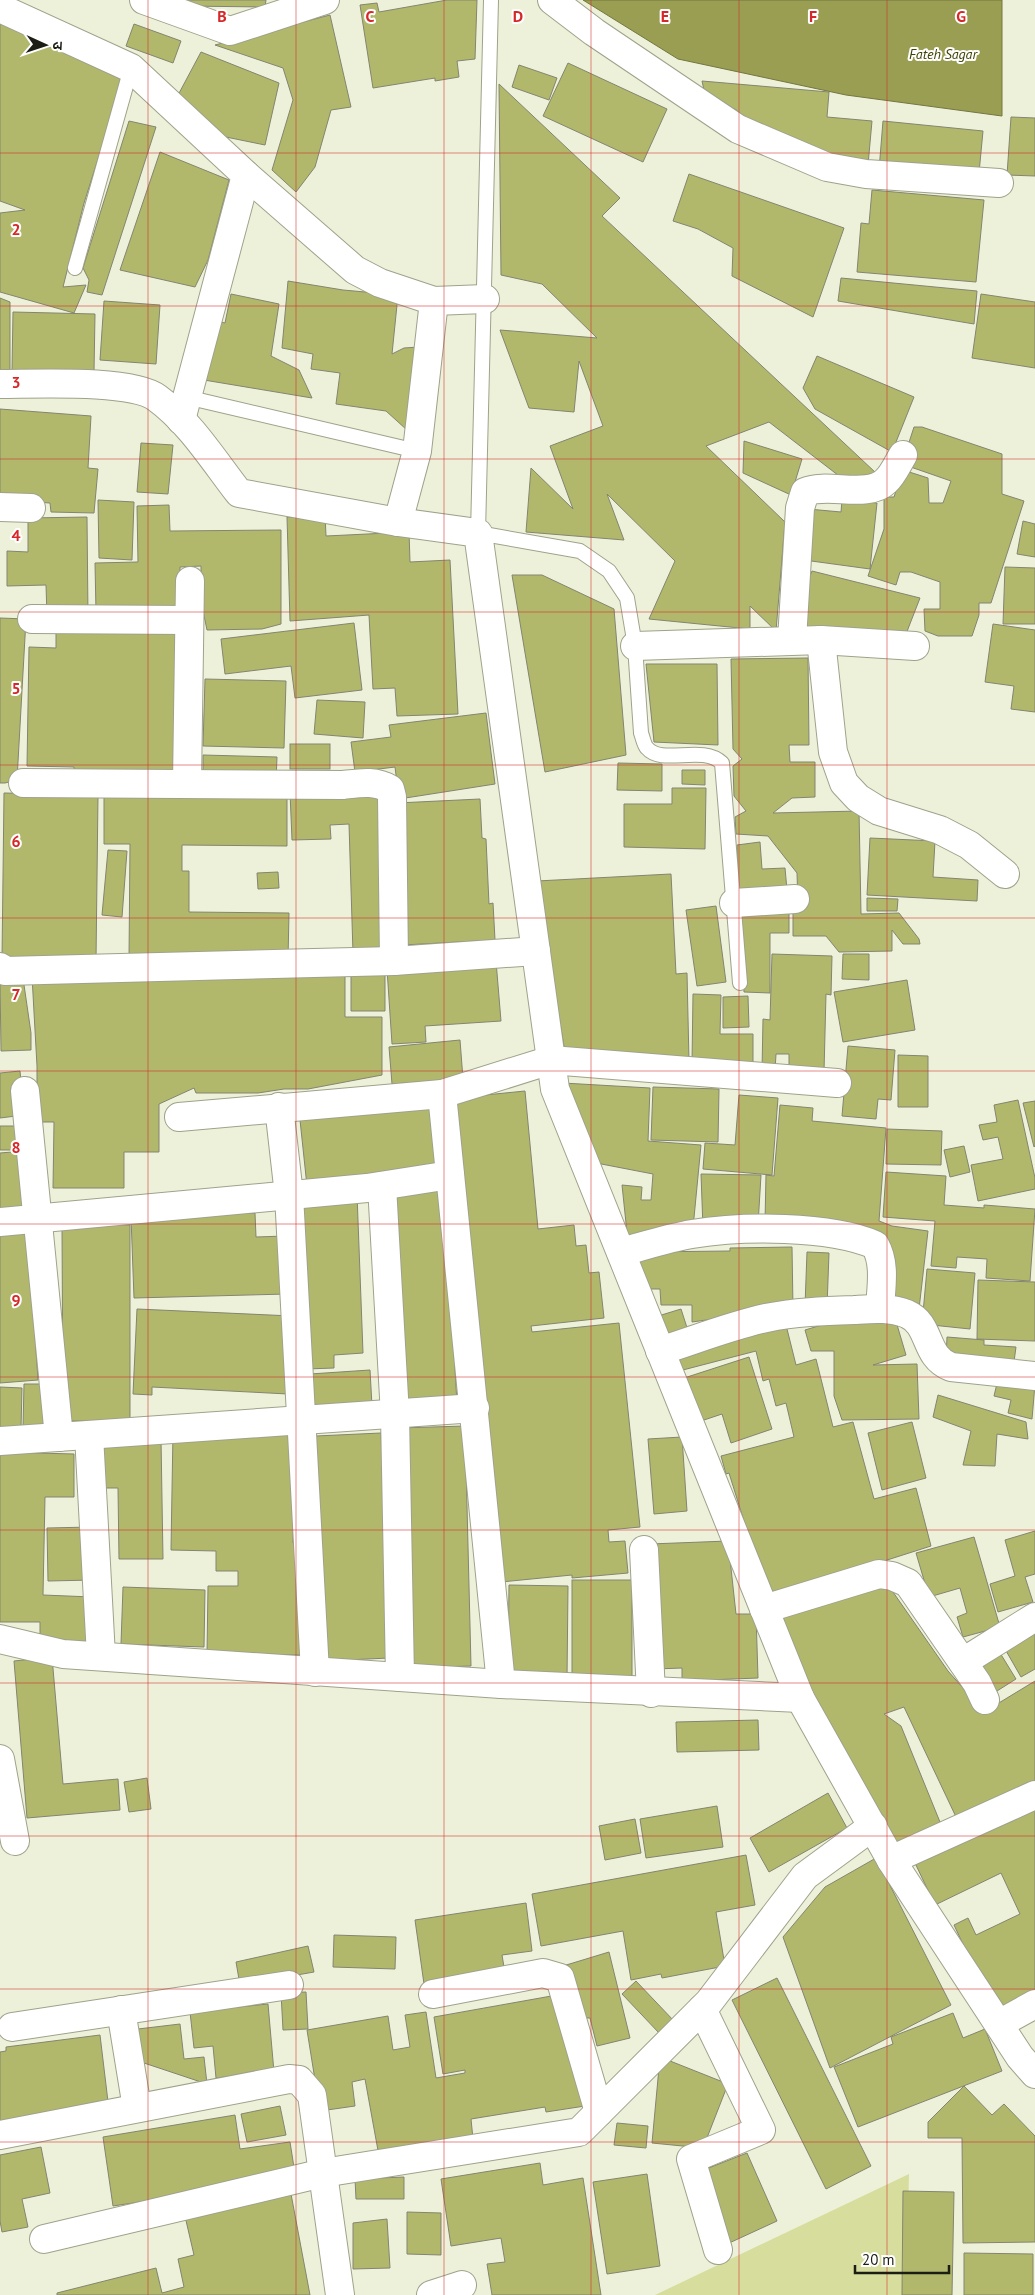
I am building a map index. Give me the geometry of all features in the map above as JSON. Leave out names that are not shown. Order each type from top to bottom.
[{"type":"street","points":[[144,0],[230,32],[325,0]]},
{"type":"street","points":[[552,0],[594,32],[738,129],[827,167],[866,174],[999,184]]},
{"type":"street","points":[[0,8],[131,68],[246,175],[355,270],[380,283],[434,301],[484,299]]},
{"type":"street","points":[[183,408],[246,175]]},
{"type":"street","points":[[398,522],[417,451],[434,301]]},
{"type":"street","points":[[0,384],[115,385],[156,397],[183,408],[239,493],[398,522],[478,533],[555,1089],[800,1698],[892,1860],[1020,2058],[1035,2074]]},
{"type":"street","points":[[792,640],[800,508],[805,492],[814,489],[868,488],[878,486],[886,482],[903,455]]},
{"type":"street","points":[[0,507],[31,508]]},
{"type":"street","points":[[187,783],[190,581]]},
{"type":"street","points":[[32,619],[188,620]]},
{"type":"street","points":[[635,646],[792,640],[916,646]]},
{"type":"street","points":[[821,640],[833,752],[844,783],[858,798],[879,811],[940,830],[969,845],[1005,874]]},
{"type":"street","points":[[23,783],[343,784],[372,782],[390,789],[394,961]]},
{"type":"street","points":[[734,903],[795,899]]},
{"type":"street","points":[[0,967],[5,971],[394,961],[536,950]]},
{"type":"street","points":[[179,1117],[442,1094],[551,1060],[837,1083]]},
{"type":"street","points":[[25,1090],[59,1437]]},
{"type":"street","points":[[442,1094],[475,1408],[500,1684]]},
{"type":"street","points":[[279,1107],[289,1195],[315,1672]]},
{"type":"street","points":[[0,1222],[382,1186],[450,1175]]},
{"type":"street","points":[[382,1186],[395,1415],[400,1677]]},
{"type":"street","points":[[621,1252],[690,1234],[722,1231],[790,1230],[845,1235],[875,1245],[880,1253],[882,1265],[880,1309]]},
{"type":"street","points":[[660,1351],[766,1319],[803,1312],[880,1309],[904,1313],[914,1318],[924,1332],[931,1351],[942,1364],[951,1367],[1035,1376]]},
{"type":"street","points":[[0,1441],[475,1408]]},
{"type":"street","points":[[90,1435],[101,1656]]},
{"type":"street","points":[[644,1550],[651,1692]]},
{"type":"street","points":[[764,1609],[879,1574],[892,1576],[908,1583],[977,1683],[985,1700]]},
{"type":"street","points":[[963,1662],[1035,1617]]},
{"type":"street","points":[[0,1639],[63,1654],[500,1684],[800,1698]]},
{"type":"street","points":[[0,1759],[14,1841]]},
{"type":"street","points":[[892,1860],[1035,1795]]},
{"type":"street","points":[[44,2239],[323,2173],[579,2132],[702,2009],[805,1876],[873,1826]]},
{"type":"street","points":[[433,1994],[543,1973],[552,1974],[560,1978],[599,2112]]},
{"type":"street","points":[[12,2027],[289,1985]]},
{"type":"street","points":[[998,2024],[1035,2004]]},
{"type":"street","points":[[702,2009],[761,2130],[691,2159],[718,2250]]},
{"type":"street","points":[[121,2010],[137,2108]]},
{"type":"street","points":[[0,2135],[289,2079],[300,2080],[312,2095],[340,2295]]},
{"type":"street","points":[[431,2295],[462,2285]]},
{"type":"lane","points":[[491,0],[478,533],[580,551],[609,571],[627,598],[635,646],[641,734],[646,747],[652,753],[706,754],[715,756],[722,763],[740,983]]},
{"type":"lane","points":[[75,268],[131,68]]},
{"type":"lane","points":[[183,408],[417,451]]},
{"type":"shaded area","points":[[909,2174],[906,2295],[655,2295]]},
{"type":"water","name":"Fateh Sagar","points":[[583,0],[1002,0],[1002,116],[846,95],[678,59]]},
{"type":"building","points":[[166,0],[266,0],[265,7],[184,6]]},
{"type":"building","points":[[447,0],[477,0],[475,59],[457,61],[459,77],[435,81],[435,78],[373,88],[360,5],[377,3],[379,12]]},
{"type":"building","points":[[330,15],[351,107],[331,110],[315,167],[296,192],[272,170],[293,100],[283,68],[215,45]]},
{"type":"building","points":[[0,18],[125,74],[84,203],[63,287],[86,285],[74,313],[0,292],[0,213],[25,210],[0,201]]},
{"type":"building","points":[[134,24],[181,41],[173,63],[126,46]]},
{"type":"building","points":[[201,52],[279,83],[265,145],[221,136],[177,97]]},
{"type":"building","points":[[568,63],[667,109],[643,162],[543,116]]},
{"type":"building","points":[[519,65],[557,78],[549,100],[512,87]]},
{"type":"building","points":[[702,81],[829,92],[827,117],[872,121],[868,165],[763,133],[735,109],[706,99]]},
{"type":"building","points":[[499,84],[620,198],[602,216],[876,473],[843,479],[769,422],[706,446],[785,522],[776,631],[750,606],[750,629],[649,619],[675,561],[607,494],[624,540],[526,532],[531,468],[573,509],[550,446],[603,426],[579,361],[574,412],[529,408],[500,330],[597,338],[542,284],[501,275]]},
{"type":"building","points":[[1011,117],[1035,118],[1035,176],[1007,175]]},
{"type":"building","points":[[129,121],[156,127],[102,295],[87,292],[89,280],[83,268]]},
{"type":"building","points":[[883,121],[983,131],[979,173],[879,170]]},
{"type":"building","points":[[160,152],[229,180],[208,260],[195,287],[120,270]]},
{"type":"building","points":[[689,174],[844,228],[813,317],[732,276],[733,248],[698,229],[673,221]]},
{"type":"building","points":[[872,190],[984,200],[976,282],[857,272],[861,223],[869,224]]},
{"type":"building","points":[[841,278],[977,291],[974,324],[838,301]]},
{"type":"building","points":[[288,281],[343,290],[398,295],[392,354],[404,348],[419,347],[407,430],[386,411],[336,404],[340,373],[311,369],[313,354],[282,348]]},
{"type":"building","points":[[231,294],[279,304],[271,356],[299,370],[312,398],[204,380],[216,321],[225,323]]},
{"type":"building","points":[[981,294],[1035,302],[1035,368],[972,358]]},
{"type":"building","points":[[0,298],[10,302],[10,374],[0,374]]},
{"type":"building","points":[[104,301],[160,305],[156,364],[100,360]]},
{"type":"building","points":[[13,312],[95,314],[94,372],[12,370]]},
{"type":"building","points":[[817,356],[914,397],[892,452],[815,409],[803,388]]},
{"type":"building","points":[[0,409],[91,416],[88,468],[98,469],[94,513],[51,512],[50,503],[0,500]]},
{"type":"building","points":[[914,427],[922,427],[1002,454],[1002,494],[1024,501],[991,603],[979,603],[979,615],[972,636],[938,636],[925,631],[924,609],[940,609],[940,582],[911,572],[900,572],[896,585],[868,576],[884,529],[884,497],[894,497],[903,470],[928,478],[929,503],[943,503],[951,481],[902,464]]},
{"type":"building","points":[[744,441],[802,459],[791,495],[743,473]]},
{"type":"building","points":[[141,443],[173,445],[168,494],[137,492]]},
{"type":"building","points":[[98,500],[134,502],[132,560],[99,558]]},
{"type":"building","points":[[842,500],[877,503],[870,569],[804,560],[808,509],[841,512]]},
{"type":"building","points":[[169,505],[170,531],[281,530],[281,624],[262,629],[207,630],[201,601],[201,566],[180,567],[180,616],[96,612],[95,563],[138,562],[137,506]]},
{"type":"building","points":[[325,515],[326,536],[409,532],[410,562],[450,560],[458,714],[397,716],[395,688],[373,689],[369,615],[290,621],[287,517]]},
{"type":"building","points":[[87,517],[88,617],[47,616],[46,585],[7,586],[7,551],[28,552],[28,518]]},
{"type":"building","points":[[1023,521],[1035,524],[1035,557],[1017,554]]},
{"type":"building","points":[[1005,567],[1035,568],[1035,624],[1003,624]]},
{"type":"building","points":[[812,571],[920,598],[906,634],[798,629],[804,591]]},
{"type":"building","points":[[512,575],[542,575],[614,609],[626,755],[545,772]]},
{"type":"building","points":[[0,618],[26,619],[17,780],[5,783],[0,783]]},
{"type":"building","points":[[56,622],[179,625],[176,773],[74,770],[74,767],[27,766],[29,647],[56,648]]},
{"type":"building","points":[[354,623],[362,690],[295,698],[291,666],[225,674],[221,639]]},
{"type":"building","points":[[993,624],[1035,630],[1035,712],[1011,709],[1014,686],[985,682]]},
{"type":"building","points":[[808,658],[809,745],[789,745],[790,762],[815,762],[815,797],[792,798],[773,813],[859,811],[861,914],[899,913],[919,939],[920,944],[903,944],[892,930],[892,951],[839,952],[826,936],[793,936],[793,906],[798,906],[797,873],[768,836],[736,834],[735,817],[746,811],[734,796],[733,766],[742,759],[733,749],[731,659]]},
{"type":"building","points":[[646,664],[717,664],[718,745],[654,742]]},
{"type":"building","points":[[205,679],[286,681],[284,748],[203,746]]},
{"type":"building","points":[[317,700],[365,702],[363,738],[314,734]]},
{"type":"building","points":[[486,713],[495,784],[399,799],[395,767],[355,772],[351,742],[391,737],[389,725]]},
{"type":"building","points":[[290,744],[330,744],[330,769],[290,769]]},
{"type":"building","points":[[203,755],[277,757],[276,782],[203,780]]},
{"type":"building","points":[[618,763],[662,764],[662,791],[617,790]]},
{"type":"building","points":[[682,770],[705,770],[705,785],[682,784]]},
{"type":"building","points":[[104,787],[287,788],[287,846],[182,845],[182,871],[189,871],[189,912],[289,913],[288,959],[129,959],[130,844],[104,844]]},
{"type":"building","points":[[672,788],[706,788],[705,849],[624,847],[624,804],[672,804]]},
{"type":"building","points":[[384,789],[390,951],[353,953],[349,824],[330,825],[331,839],[292,840],[290,792]]},
{"type":"building","points":[[4,793],[98,795],[96,960],[2,959]]},
{"type":"building","points":[[480,799],[482,838],[486,839],[489,904],[493,903],[495,940],[403,945],[397,803]]},
{"type":"building","points":[[870,838],[935,841],[933,877],[978,880],[977,901],[867,895]]},
{"type":"building","points":[[760,842],[762,869],[785,868],[787,890],[738,897],[737,845]]},
{"type":"building","points":[[108,850],[127,851],[122,917],[102,915]]},
{"type":"building","points":[[278,872],[279,888],[258,889],[257,873]]},
{"type":"building","points":[[671,874],[676,974],[687,973],[689,1061],[565,1053],[537,881]]},
{"type":"building","points":[[867,898],[898,899],[897,911],[867,911]]},
{"type":"building","points":[[716,906],[726,982],[697,986],[686,910]]},
{"type":"building","points":[[741,913],[789,913],[789,933],[770,933],[770,993],[744,992]]},
{"type":"building","points":[[772,954],[832,956],[831,995],[826,994],[824,1072],[789,1071],[789,1054],[776,1054],[775,1071],[762,1071],[763,1019],[770,1020]]},
{"type":"building","points":[[843,954],[869,954],[869,980],[842,979]]},
{"type":"building","points":[[496,961],[501,1021],[425,1026],[426,1042],[392,1044],[387,969]]},
{"type":"building","points":[[351,973],[385,974],[385,1011],[351,1011]]},
{"type":"building","points":[[32,976],[345,976],[345,1017],[382,1017],[382,1075],[308,1089],[284,1089],[258,1093],[196,1093],[194,1088],[159,1104],[159,1152],[124,1152],[124,1188],[53,1188],[54,1122],[37,1122],[37,1066]]},
{"type":"building","points":[[23,978],[31,1033],[31,1050],[1,1051],[0,980]]},
{"type":"building","points":[[907,980],[915,1030],[843,1042],[834,992]]},
{"type":"building","points":[[693,994],[721,995],[720,1034],[753,1034],[753,1064],[692,1063]]},
{"type":"building","points":[[748,996],[749,1027],[723,1028],[723,997]]},
{"type":"building","points":[[460,1040],[463,1079],[392,1084],[389,1047]]},
{"type":"building","points":[[848,1046],[895,1050],[891,1100],[878,1099],[876,1119],[842,1116]]},
{"type":"building","points":[[898,1055],[928,1056],[928,1107],[898,1107]]},
{"type":"building","points":[[20,1071],[24,1115],[0,1118],[0,1073]]},
{"type":"building","points":[[563,1083],[650,1088],[648,1141],[701,1145],[693,1228],[628,1242],[622,1185],[642,1187],[641,1200],[651,1200],[653,1174],[591,1162]]},
{"type":"building","points":[[653,1087],[719,1089],[718,1142],[651,1140]]},
{"type":"building","points":[[525,1091],[538,1229],[574,1225],[576,1246],[586,1245],[589,1273],[599,1272],[604,1318],[531,1326],[532,1332],[619,1323],[640,1527],[608,1530],[609,1542],[625,1541],[628,1573],[572,1578],[572,1575],[501,1582],[446,1099]]},
{"type":"building","points":[[739,1095],[778,1098],[772,1175],[703,1169],[705,1143],[735,1145]]},
{"type":"building","points":[[1018,1100],[1035,1178],[1035,1189],[978,1201],[971,1165],[1003,1159],[998,1137],[983,1140],[979,1125],[997,1122],[994,1105]]},
{"type":"building","points":[[1035,1101],[1035,1146],[1034,1147],[1023,1103]]},
{"type":"building","points":[[436,1105],[443,1171],[307,1186],[300,1120]]},
{"type":"building","points":[[780,1105],[813,1108],[812,1121],[886,1128],[879,1221],[892,1226],[928,1231],[919,1309],[886,1304],[860,1231],[765,1222],[766,1175],[774,1176]]},
{"type":"building","points":[[0,1126],[22,1126],[22,1150],[0,1150]]},
{"type":"building","points":[[887,1129],[942,1131],[941,1165],[886,1164]]},
{"type":"building","points":[[964,1146],[970,1172],[950,1177],[944,1150]]},
{"type":"building","points":[[24,1151],[28,1207],[0,1209],[0,1153]]},
{"type":"building","points":[[886,1172],[946,1176],[944,1205],[984,1208],[984,1205],[1035,1209],[1030,1281],[986,1278],[987,1259],[957,1257],[956,1268],[931,1266],[935,1221],[883,1217]]},
{"type":"building","points":[[701,1174],[761,1175],[758,1225],[703,1228]]},
{"type":"building","points":[[444,1187],[457,1403],[399,1407],[386,1190]]},
{"type":"building","points":[[357,1194],[363,1353],[334,1355],[334,1368],[306,1369],[299,1196]]},
{"type":"building","points":[[255,1213],[256,1237],[285,1236],[287,1294],[134,1298],[131,1217]]},
{"type":"building","points":[[62,1225],[130,1225],[130,1421],[63,1421]]},
{"type":"building","points":[[28,1230],[38,1380],[0,1383],[0,1232]]},
{"type":"building","points":[[792,1247],[793,1308],[692,1322],[692,1305],[661,1305],[660,1289],[640,1289],[639,1252],[730,1251],[730,1248]]},
{"type":"building","points":[[807,1252],[829,1253],[827,1307],[805,1306]]},
{"type":"building","points":[[927,1269],[975,1273],[970,1329],[922,1324]]},
{"type":"building","points":[[978,1280],[1035,1282],[1035,1341],[977,1339]]},
{"type":"building","points":[[137,1309],[292,1316],[288,1394],[152,1387],[152,1395],[133,1394]]},
{"type":"building","points":[[681,1309],[690,1337],[664,1342],[655,1317]]},
{"type":"building","points":[[895,1318],[906,1355],[873,1365],[917,1364],[919,1419],[842,1420],[834,1396],[834,1351],[811,1351],[805,1330],[825,1324]]},
{"type":"building","points":[[785,1321],[796,1365],[816,1359],[833,1427],[853,1422],[874,1499],[916,1488],[931,1546],[768,1598],[729,1473],[726,1474],[721,1456],[794,1437],[786,1403],[776,1406],[769,1379],[763,1381],[756,1351],[679,1371],[674,1350]]},
{"type":"building","points":[[947,1337],[984,1340],[984,1345],[1016,1347],[1013,1369],[946,1360]]},
{"type":"building","points":[[749,1357],[772,1429],[731,1443],[722,1414],[695,1423],[681,1379]]},
{"type":"building","points":[[370,1370],[372,1406],[313,1410],[310,1374]]},
{"type":"building","points":[[999,1375],[1035,1384],[1032,1419],[1008,1413],[1011,1400],[994,1396]]},
{"type":"building","points":[[24,1384],[47,1384],[46,1427],[23,1427]]},
{"type":"building","points":[[0,1387],[22,1388],[21,1428],[0,1428]]},
{"type":"building","points":[[938,1395],[1026,1422],[1028,1439],[997,1434],[995,1466],[963,1465],[971,1431],[933,1417]]},
{"type":"building","points":[[912,1422],[926,1478],[882,1490],[868,1433]]},
{"type":"building","points":[[465,1426],[471,1666],[406,1668],[399,1428]]},
{"type":"building","points":[[173,1432],[296,1433],[293,1543],[303,1543],[302,1655],[207,1654],[208,1586],[238,1586],[238,1571],[216,1571],[216,1551],[171,1550]]},
{"type":"building","points":[[381,1433],[389,1658],[324,1661],[316,1436]]},
{"type":"building","points":[[682,1437],[687,1511],[654,1514],[648,1439]]},
{"type":"building","points":[[161,1439],[163,1559],[119,1559],[118,1488],[100,1488],[100,1440]]},
{"type":"building","points":[[0,1452],[74,1454],[74,1497],[45,1497],[43,1595],[92,1597],[91,1642],[40,1640],[40,1622],[0,1622]]},
{"type":"building","points":[[91,1527],[93,1580],[48,1581],[47,1528]]},
{"type":"building","points":[[1035,1531],[1035,1574],[1025,1577],[1033,1602],[998,1612],[990,1584],[1015,1576],[1005,1540]]},
{"type":"building","points":[[974,1537],[1000,1627],[963,1637],[957,1617],[967,1613],[960,1588],[929,1597],[916,1553]]},
{"type":"building","points":[[728,1541],[736,1614],[756,1614],[758,1678],[682,1681],[682,1668],[655,1669],[650,1544]]},
{"type":"building","points":[[572,1580],[632,1580],[632,1681],[572,1681]]},
{"type":"building","points":[[886,1582],[948,1671],[984,1712],[1035,1681],[1035,1785],[957,1819],[904,1707],[884,1714],[901,1726],[942,1827],[898,1845],[823,1715],[778,1619]]},
{"type":"building","points":[[509,1585],[568,1586],[567,1679],[508,1678]]},
{"type":"building","points":[[123,1587],[205,1590],[204,1647],[121,1644]]},
{"type":"building","points":[[1035,1630],[1035,1669],[1021,1677],[1001,1642]]},
{"type":"building","points":[[997,1648],[1016,1679],[989,1696],[970,1665]]},
{"type":"building","points":[[52,1657],[63,1784],[118,1779],[120,1810],[27,1818],[14,1661]]},
{"type":"building","points":[[758,1720],[759,1750],[677,1752],[676,1722]]},
{"type":"building","points":[[147,1778],[151,1809],[129,1812],[124,1782]]},
{"type":"building","points":[[828,1793],[847,1828],[769,1872],[750,1838]]},
{"type":"building","points":[[717,1806],[723,1847],[646,1858],[640,1819]]},
{"type":"building","points":[[1035,1806],[1035,1992],[995,2012],[954,1925],[968,1918],[976,1935],[1020,1914],[1001,1873],[935,1905],[915,1863]]},
{"type":"building","points":[[635,1819],[641,1853],[605,1860],[599,1826]]},
{"type":"building","points":[[746,1855],[755,1905],[716,1912],[725,1966],[662,1978],[661,1974],[631,1980],[623,1931],[541,1946],[532,1894]]},
{"type":"building","points":[[876,1858],[951,2005],[830,2068],[783,1937],[825,1887]]},
{"type":"building","points":[[526,1903],[532,1951],[502,1955],[505,1973],[424,1984],[415,1920]]},
{"type":"building","points":[[334,1935],[396,1937],[395,1969],[333,1967]]},
{"type":"building","points":[[308,1946],[314,1972],[240,1985],[236,1962]]},
{"type":"building","points":[[609,1952],[630,2038],[597,2046],[590,2018],[580,2018],[563,1966]]},
{"type":"building","points":[[777,1978],[871,2166],[826,2189],[732,2000]]},
{"type":"building","points":[[636,1981],[674,2021],[660,2034],[622,1994]]},
{"type":"building","points":[[306,1992],[308,2029],[283,2030],[281,1993]]},
{"type":"building","points":[[557,1995],[585,2106],[546,2112],[545,2107],[471,2119],[473,2139],[379,2156],[365,2079],[352,2082],[355,2106],[320,2111],[307,2030],[388,2016],[393,2050],[410,2047],[405,2015],[426,2012],[436,2078],[465,2073],[465,2070],[443,2074],[434,2017]]},
{"type":"building","points":[[268,2004],[274,2072],[216,2078],[213,2046],[194,2048],[190,2012]]},
{"type":"building","points":[[953,2013],[963,2038],[985,2029],[1002,2071],[858,2127],[834,2067],[893,2044],[891,2037]]},
{"type":"building","points":[[180,2024],[184,2059],[204,2057],[207,2084],[141,2062],[138,2029]]},
{"type":"building","points":[[100,2035],[109,2110],[0,2124],[0,2052],[6,2051],[6,2047]]},
{"type":"building","points":[[660,2057],[728,2084],[703,2148],[652,2143]]},
{"type":"building","points":[[964,2086],[992,2115],[1004,2104],[1035,2136],[1035,2242],[963,2243],[962,2138],[928,2138],[928,2122]]},
{"type":"building","points":[[280,2106],[286,2135],[247,2142],[241,2114]]},
{"type":"building","points":[[235,2115],[240,2149],[290,2142],[295,2174],[198,2188],[199,2193],[113,2206],[103,2137]]},
{"type":"building","points":[[617,2123],[648,2126],[646,2148],[614,2145]]},
{"type":"building","points":[[41,2147],[50,2193],[22,2199],[28,2227],[2,2232],[0,2221],[0,2155]]},
{"type":"building","points":[[747,2153],[777,2221],[727,2244],[701,2171]]},
{"type":"building","points":[[540,2163],[543,2185],[583,2178],[601,2295],[492,2295],[487,2264],[505,2262],[501,2238],[451,2246],[441,2179]]},
{"type":"building","points":[[647,2174],[660,2266],[607,2274],[593,2182]]},
{"type":"building","points":[[404,2177],[404,2199],[356,2199],[355,2179]]},
{"type":"building","points":[[903,2191],[954,2192],[952,2295],[902,2295]]},
{"type":"building","points":[[291,2194],[310,2295],[57,2295],[57,2293],[156,2268],[162,2293],[184,2287],[178,2259],[194,2255],[184,2212]]},
{"type":"building","points":[[407,2212],[441,2213],[441,2255],[407,2254]]},
{"type":"building","points":[[387,2219],[390,2268],[353,2269],[353,2223]]},
{"type":"building","points":[[964,2253],[1033,2254],[1033,2295],[964,2295]]}]
